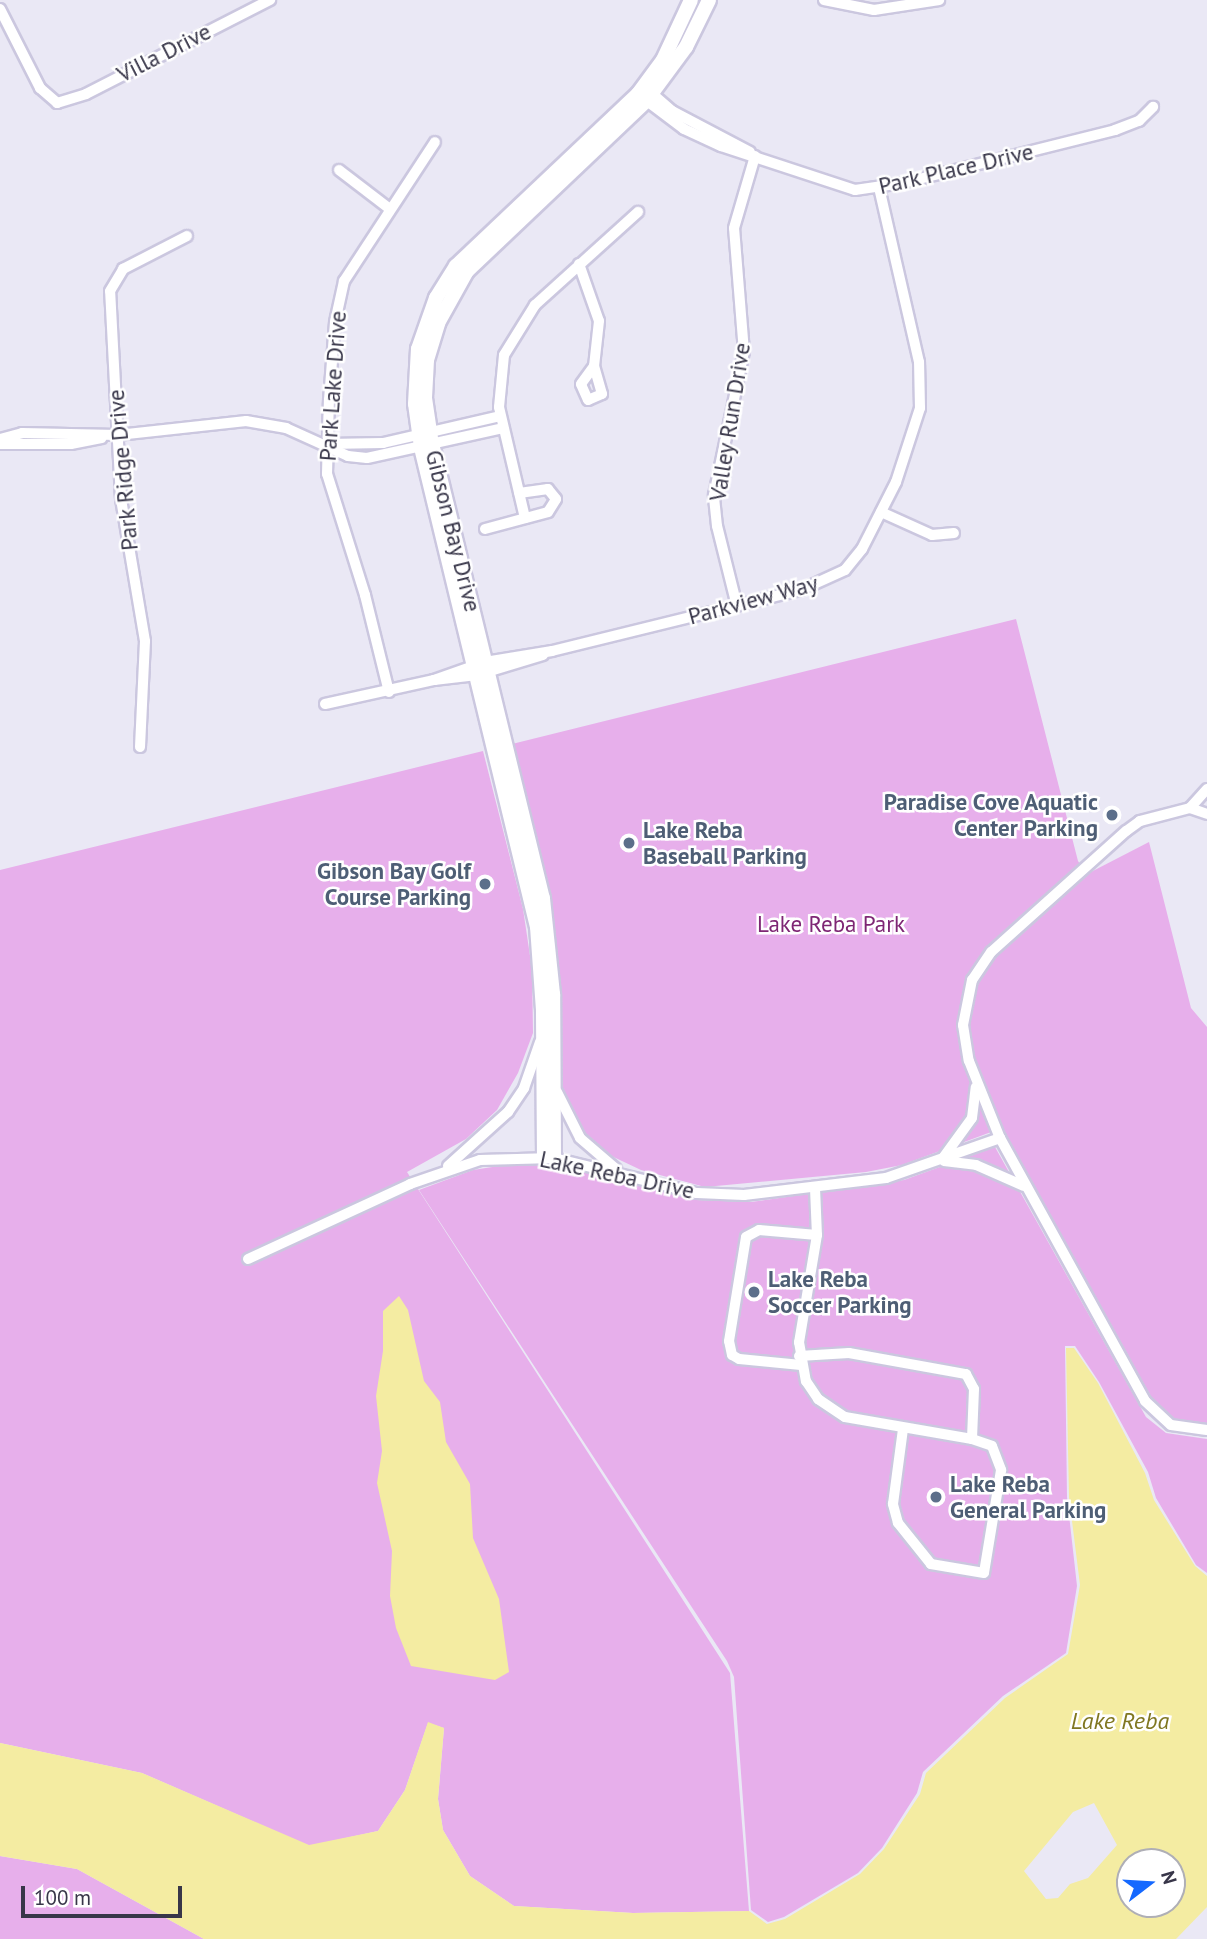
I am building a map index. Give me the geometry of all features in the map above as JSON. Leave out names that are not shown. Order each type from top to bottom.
[{"type":"street","name":"Villa Drive","points":[[0,9],[40,88],[57,103],[86,94],[270,0]]},
{"type":"street","name":"Gibson Bay Drive","points":[[645,94],[672,44],[691,0]]},
{"type":"street","name":"Gibson Bay Drive","points":[[549,1157],[555,1084],[542,926],[425,441],[415,386],[418,349],[428,314],[445,282],[483,237],[645,94],[686,47],[709,0]]},
{"type":"street","points":[[824,0],[874,10],[939,0]]},
{"type":"street","name":"Park Place Drive","points":[[645,94],[684,129],[840,188],[878,188],[1128,126],[1153,107]]},
{"type":"street","name":"Park Lake Drive","points":[[388,692],[365,595],[329,485],[326,444],[340,294],[357,257],[435,142]]},
{"type":"street","name":"Valley Run Drive","points":[[737,606],[717,526],[715,495],[744,352],[734,228],[755,156]]},
{"type":"street","points":[[339,170],[390,209]]},
{"type":"street","name":"Parkview Way","points":[[325,704],[388,692],[817,585],[838,574],[854,560],[881,512],[913,438],[921,393],[916,346],[878,188]]},
{"type":"street","points":[[525,518],[500,415],[499,382],[509,342],[535,305],[638,212]]},
{"type":"street","name":"Park Ridge Drive","points":[[140,747],[145,641],[123,514],[112,282],[123,269],[187,236]]},
{"type":"street","points":[[579,264],[599,321],[594,366]]},
{"type":"street","points":[[425,441],[500,415]]},
{"type":"street","points":[[0,442],[45,445],[246,421],[286,428],[326,444],[370,445],[425,441],[503,428]]},
{"type":"street","points":[[0,442],[44,432],[118,435]]},
{"type":"street","points":[[44,432],[45,445]]},
{"type":"street","points":[[485,529],[553,508],[555,495],[543,488],[519,493]]},
{"type":"street","points":[[881,512],[932,535],[954,533]]},
{"type":"street","points":[[1207,789],[1190,808],[1140,821],[1126,831],[984,960],[972,980],[964,1013],[966,1048],[976,1082],[1000,1138],[1024,1186],[1152,1409],[1171,1425],[1207,1430]]},
{"type":"street","points":[[1190,808],[1207,814]]},
{"type":"street","name":"Gibson Bay Drive","points":[[542,926],[543,1032],[549,1157]]},
{"type":"street","points":[[439,1172],[475,1145],[508,1112],[530,1075],[543,1032]]},
{"type":"street","points":[[976,1082],[972,1118],[941,1161],[976,1165],[1024,1186]]},
{"type":"street","points":[[555,1084],[565,1116],[580,1138],[624,1174]]},
{"type":"street","name":"Lake Reba Drive","points":[[248,1259],[439,1172],[498,1157],[549,1157],[715,1195],[815,1188],[886,1178],[941,1161],[1000,1138]]},
{"type":"street","points":[[815,1188],[817,1235],[800,1360],[811,1390],[834,1412],[904,1429],[972,1439],[992,1446],[1001,1470],[984,1573],[932,1564],[898,1523],[893,1504],[904,1429]]},
{"type":"street","points":[[817,1235],[759,1230],[746,1237],[729,1341],[732,1355],[738,1359],[800,1360],[849,1353],[966,1374],[974,1389],[972,1439]]},
{"type":"green space","name":"Lake Reba Park","points":[[1016,619],[1078,861],[1087,874],[1149,842],[1191,1008],[1207,1027],[1207,1423],[1176,1420],[1154,1402],[1002,1128],[902,1165],[866,1172],[705,1187],[641,1170],[603,1152],[581,1132],[563,1094],[555,937],[512,744]]},
{"type":"green space","points":[[483,751],[523,909],[532,969],[533,1033],[518,1073],[497,1110],[466,1139],[407,1172],[730,1673],[749,1911],[633,1913],[514,1906],[470,1876],[443,1830],[438,1799],[444,1728],[428,1723],[405,1790],[378,1831],[309,1846],[142,1773],[0,1743],[0,870]]},
{"type":"green space","points":[[995,1147],[1146,1417],[1166,1433],[1207,1439],[1207,1573],[1196,1565],[1156,1498],[1148,1472],[1099,1382],[1075,1346],[1065,1346],[1067,1497],[1077,1586],[1066,1653],[1003,1696],[923,1772],[917,1793],[882,1848],[858,1873],[784,1917],[768,1922],[751,1910],[734,1677],[727,1661],[419,1190],[473,1170],[519,1163],[578,1170],[696,1200],[751,1202],[904,1180]]},
{"type":"green space","points":[[0,1856],[77,1869],[204,1939],[0,1939]]},
{"type":"water","points":[[399,1296],[408,1310],[424,1381],[440,1402],[446,1442],[470,1484],[473,1538],[499,1599],[509,1672],[495,1680],[411,1666],[396,1628],[390,1596],[392,1551],[377,1483],[382,1451],[376,1396],[383,1351],[383,1311]]},
{"type":"water","name":"Lake Reba","points":[[1066,1348],[1074,1348],[1098,1383],[1145,1473],[1154,1500],[1195,1566],[1207,1576],[1207,1907],[1176,1939],[204,1939],[77,1869],[0,1856],[0,1743],[142,1773],[309,1845],[378,1831],[405,1790],[428,1722],[444,1728],[438,1799],[443,1830],[470,1876],[514,1906],[633,1913],[749,1911],[767,1924],[785,1919],[860,1874],[884,1849],[920,1794],[926,1773],[1005,1698],[1068,1654],[1080,1585],[1069,1497]],"holes":[[[1094,1803],[1117,1845],[1088,1878],[1070,1884],[1058,1898],[1046,1899],[1024,1871],[1073,1812]]]},
{"type":"place","name":"Paradise Cove Aquatic Center Parking","points":[[1112,815]]},
{"type":"place","name":"Lake Reba Baseball Parking","points":[[629,843]]},
{"type":"place","name":"Gibson Bay Golf Course Parking","points":[[485,884]]},
{"type":"place","name":"Lake Reba Soccer Parking","points":[[754,1292]]},
{"type":"place","name":"Lake Reba General Parking","points":[[936,1497]]}]
